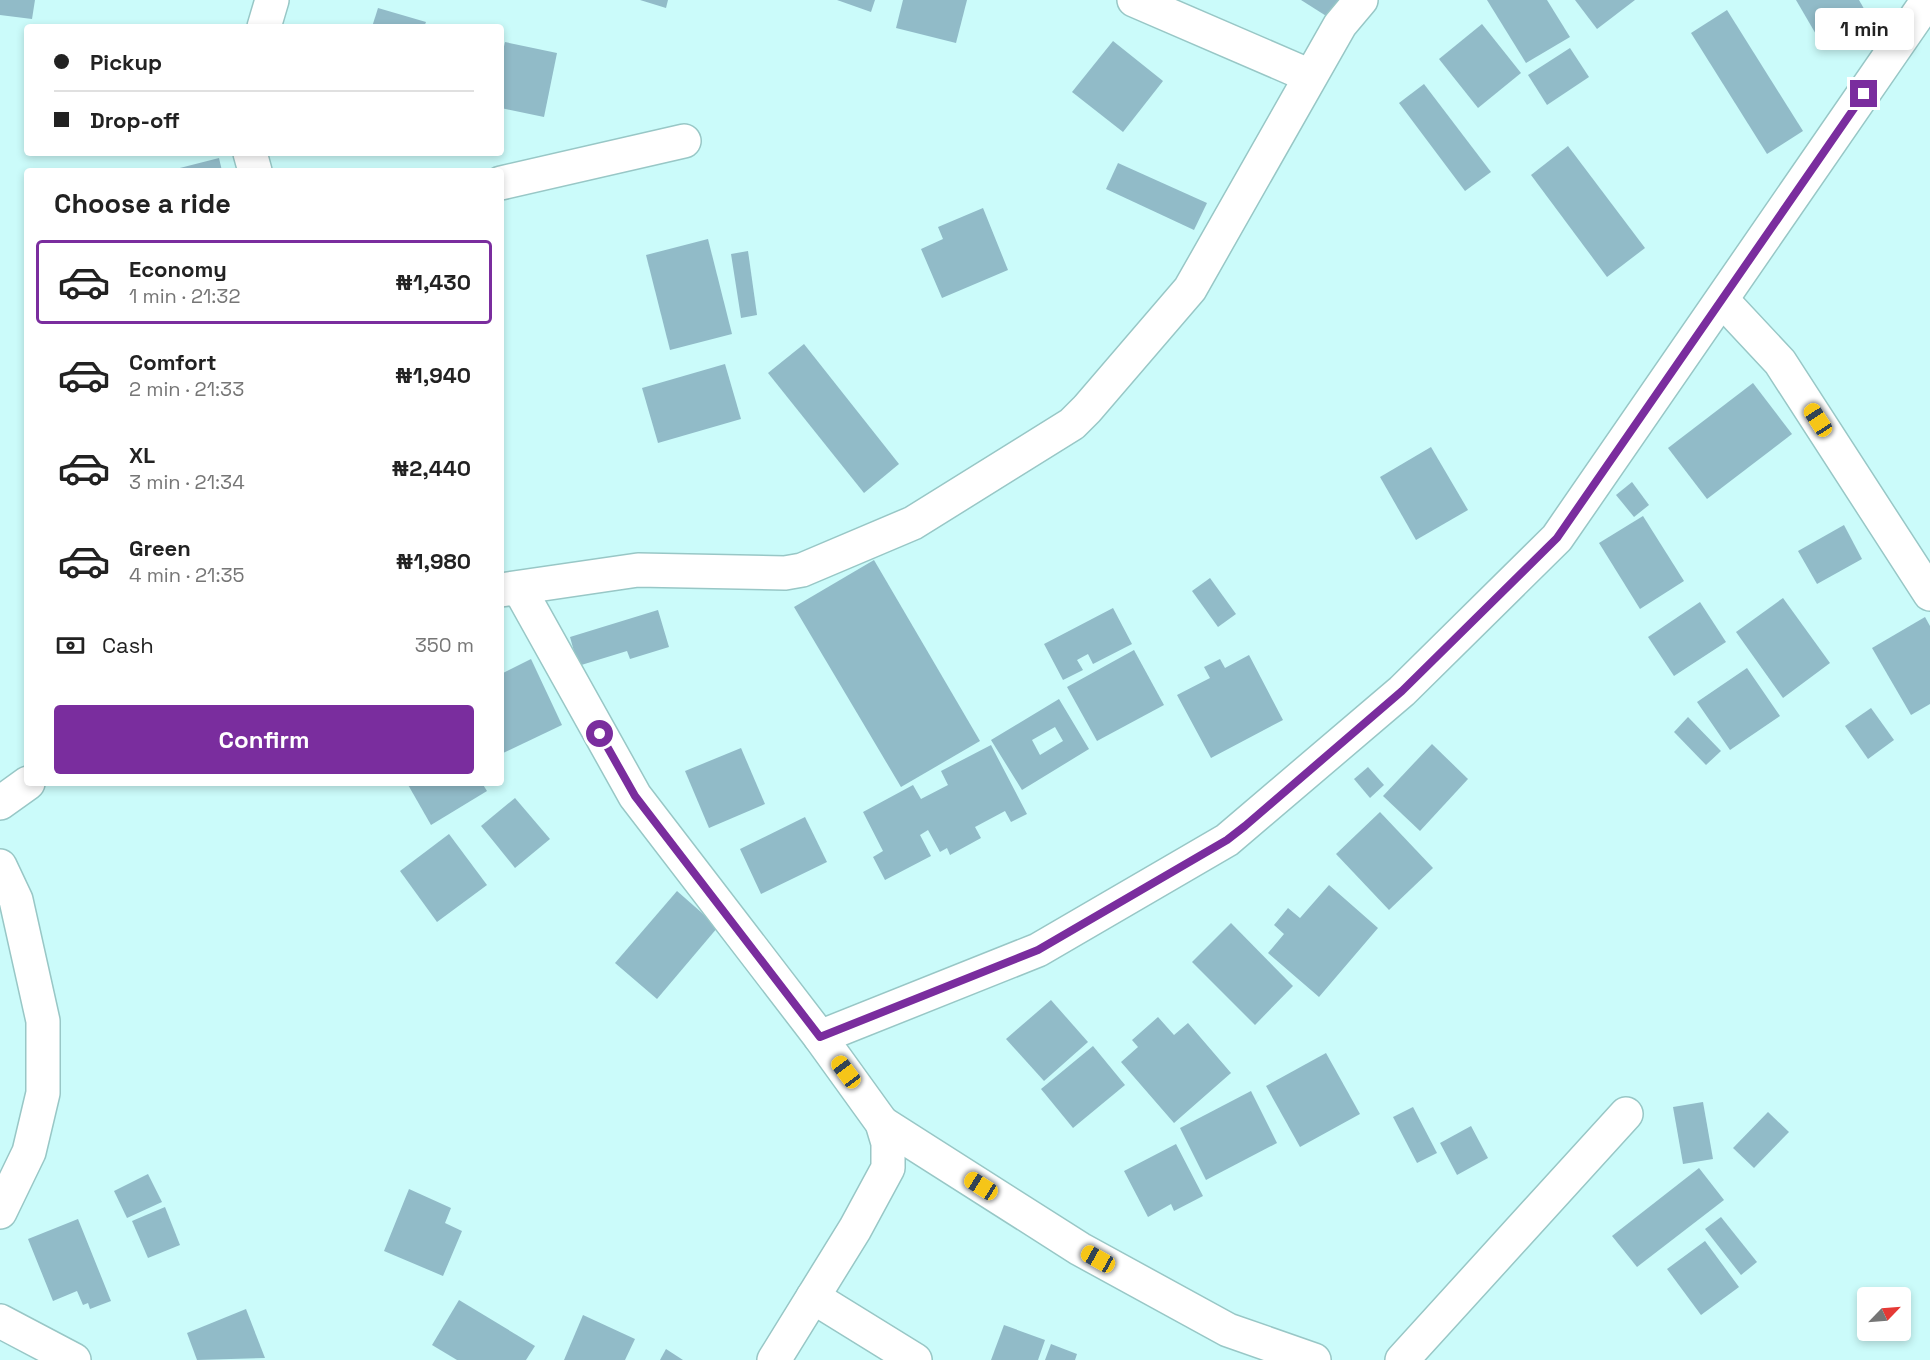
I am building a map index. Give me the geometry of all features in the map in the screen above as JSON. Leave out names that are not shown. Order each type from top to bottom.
[{"type":"street","points":[[265,24],[272,0]]},
{"type":"street","points":[[1134,0],[1311,76]]},
{"type":"street","points":[[774,1360],[855,1229],[888,1168],[888,1143],[882,1123],[820,1037],[635,796],[510,589],[638,570],[785,573],[802,570],[913,522],[1072,424],[1190,289],[1340,25],[1361,0]]},
{"type":"street","points":[[820,1037],[1038,950],[1227,840],[1402,691],[1546,550],[1723,301],[1928,0]]},
{"type":"street","points":[[504,182],[684,141]]},
{"type":"street","points":[[1723,301],[1780,362],[1930,594]]},
{"type":"street","points":[[0,803],[24,786]]},
{"type":"street","points":[[0,866],[16,900],[44,1021],[43,1093],[29,1152],[0,1212]]},
{"type":"street","points":[[1402,1360],[1626,1114]]},
{"type":"street","points":[[882,1123],[1099,1260],[1228,1330],[1314,1360]]},
{"type":"street","points":[[813,1297],[915,1360]]},
{"type":"street","points":[[0,1321],[74,1360]]},
{"type":"building","points":[[0,0],[35,0],[32,19],[0,15]]},
{"type":"building","points":[[640,0],[668,0],[666,8]]},
{"type":"building","points":[[837,0],[875,0],[871,12]]},
{"type":"building","points":[[903,0],[967,0],[956,43],[896,28]]},
{"type":"building","points":[[1301,0],[1343,0],[1331,19]]},
{"type":"building","points":[[1487,0],[1547,0],[1570,37],[1526,63]]},
{"type":"building","points":[[1575,0],[1635,0],[1597,29]]},
{"type":"building","points":[[1796,0],[1859,0],[1871,21],[1824,48]]},
{"type":"building","points":[[378,8],[426,22],[425,24],[373,24]]},
{"type":"building","points":[[1727,10],[1803,131],[1767,154],[1691,33]]},
{"type":"building","points":[[1482,24],[1521,73],[1478,108],[1439,59]]},
{"type":"building","points":[[1113,41],[1163,81],[1123,132],[1072,92]]},
{"type":"building","points":[[505,42],[557,53],[544,117],[504,109]]},
{"type":"building","points":[[1570,48],[1589,77],[1547,105],[1528,75]]},
{"type":"building","points":[[1424,84],[1491,172],[1465,191],[1399,103]]},
{"type":"building","points":[[1568,146],[1645,248],[1607,277],[1531,175]]},
{"type":"building","points":[[219,158],[221,168],[180,168]]},
{"type":"building","points":[[1118,163],[1207,203],[1194,230],[1106,189]]},
{"type":"building","points":[[983,208],[1008,270],[942,298],[921,249],[943,239],[938,227]]},
{"type":"building","points":[[708,239],[732,334],[670,350],[646,255]]},
{"type":"building","points":[[748,251],[757,315],[741,318],[731,254]]},
{"type":"building","points":[[804,344],[899,464],[864,493],[768,373]]},
{"type":"building","points":[[725,364],[741,419],[658,443],[642,388]]},
{"type":"building","points":[[1753,383],[1792,434],[1707,499],[1668,448]]},
{"type":"building","points":[[1431,447],[1468,510],[1416,540],[1380,477]]},
{"type":"building","points":[[1632,482],[1649,505],[1634,517],[1616,495]]},
{"type":"building","points":[[1643,516],[1684,581],[1640,609],[1599,543]]},
{"type":"building","points":[[1844,525],[1862,559],[1817,584],[1798,551]]},
{"type":"building","points":[[874,560],[980,741],[901,787],[794,607]]},
{"type":"building","points":[[1210,578],[1236,614],[1218,627],[1192,591]]},
{"type":"building","points":[[1783,598],[1830,663],[1783,698],[1736,632]]},
{"type":"building","points":[[1700,602],[1726,642],[1674,676],[1648,637]]},
{"type":"building","points":[[1113,608],[1132,644],[1093,664],[1088,654],[1077,660],[1083,670],[1063,680],[1044,644]]},
{"type":"building","points":[[658,610],[669,647],[630,659],[627,651],[578,666],[570,637]]},
{"type":"building","points":[[1925,617],[1930,626],[1930,704],[1911,715],[1872,648]]},
{"type":"building","points":[[1134,650],[1164,705],[1097,741],[1067,687]]},
{"type":"building","points":[[1249,655],[1283,720],[1211,758],[1177,695],[1210,678],[1204,667],[1220,659],[1225,668]]},
{"type":"building","points":[[531,659],[562,725],[504,753],[504,672]]},
{"type":"building","points":[[1747,668],[1780,716],[1730,750],[1697,702]]},
{"type":"building","points":[[1059,699],[1089,749],[1022,790],[991,740]],"holes":[[[1055,727],[1063,741],[1040,755],[1032,740]]]},
{"type":"building","points":[[1871,708],[1894,740],[1868,759],[1845,726]]},
{"type":"building","points":[[1688,717],[1721,751],[1706,765],[1674,732]]},
{"type":"building","points":[[1432,744],[1468,779],[1420,831],[1383,796]]},
{"type":"building","points":[[991,745],[1027,814],[1011,822],[1005,811],[975,827],[981,838],[950,855],[947,848],[940,852],[928,830],[920,835],[931,856],[885,880],[873,857],[883,851],[863,812],[913,785],[921,799],[948,785],[941,771]]},
{"type":"building","points":[[741,748],[765,804],[709,828],[685,771]]},
{"type":"building","points":[[1368,767],[1384,785],[1370,798],[1354,779]]},
{"type":"building","points":[[409,786],[484,786],[487,791],[431,825]]},
{"type":"building","points":[[515,798],[550,839],[515,868],[481,826]]},
{"type":"building","points":[[1380,812],[1433,868],[1389,910],[1336,854]]},
{"type":"building","points":[[805,817],[827,862],[761,894],[740,849]]},
{"type":"building","points":[[449,834],[487,885],[437,922],[400,871]]},
{"type":"building","points":[[1329,885],[1378,928],[1319,997],[1268,953],[1284,934],[1274,925],[1288,908],[1300,918]]},
{"type":"building","points":[[677,891],[718,927],[657,999],[615,963]]},
{"type":"building","points":[[1231,923],[1293,986],[1255,1025],[1192,962]]},
{"type":"building","points":[[1051,1000],[1088,1042],[1044,1081],[1006,1039]]},
{"type":"building","points":[[1158,1017],[1174,1035],[1188,1023],[1231,1073],[1174,1123],[1121,1062],[1138,1047],[1132,1040]]},
{"type":"building","points":[[1093,1046],[1125,1085],[1073,1128],[1041,1089]]},
{"type":"building","points":[[1326,1053],[1360,1114],[1300,1147],[1266,1086]]},
{"type":"building","points":[[1251,1091],[1277,1143],[1206,1180],[1180,1128]]},
{"type":"building","points":[[1703,1102],[1713,1159],[1683,1164],[1673,1107]]},
{"type":"building","points":[[1413,1107],[1437,1153],[1417,1163],[1393,1117]]},
{"type":"building","points":[[1768,1112],[1789,1132],[1754,1168],[1733,1148]]},
{"type":"building","points":[[1471,1126],[1488,1158],[1457,1175],[1440,1143]]},
{"type":"building","points":[[1176,1144],[1203,1196],[1174,1211],[1171,1204],[1148,1217],[1124,1171]]},
{"type":"building","points":[[1699,1168],[1724,1200],[1637,1267],[1612,1236]]},
{"type":"building","points":[[148,1174],[162,1202],[127,1218],[114,1191]]},
{"type":"building","points":[[409,1189],[451,1208],[445,1223],[462,1231],[443,1276],[384,1251]]},
{"type":"building","points":[[165,1207],[180,1245],[148,1258],[132,1221]]},
{"type":"building","points":[[1721,1217],[1757,1262],[1741,1275],[1705,1229]]},
{"type":"building","points":[[78,1219],[111,1301],[90,1309],[88,1303],[83,1305],[77,1291],[53,1301],[28,1239]]},
{"type":"building","points":[[1705,1241],[1739,1287],[1701,1315],[1667,1269]]},
{"type":"building","points":[[459,1300],[535,1346],[526,1360],[457,1360],[432,1345]]},
{"type":"building","points":[[246,1309],[265,1358],[197,1360],[187,1333]]},
{"type":"building","points":[[583,1315],[635,1339],[625,1360],[564,1360]]},
{"type":"building","points":[[1004,1325],[1045,1340],[1038,1360],[991,1360]]},
{"type":"building","points":[[1051,1344],[1077,1354],[1075,1360],[1045,1360]]},
{"type":"building","points":[[666,1349],[683,1360],[660,1360]]},
{"type":"route","points":[[600,734],[635,796],[820,1037],[1038,950],[1227,840],[1245,826],[1402,691],[1546,550],[1557,538],[1736,282],[1864,94]]}]
